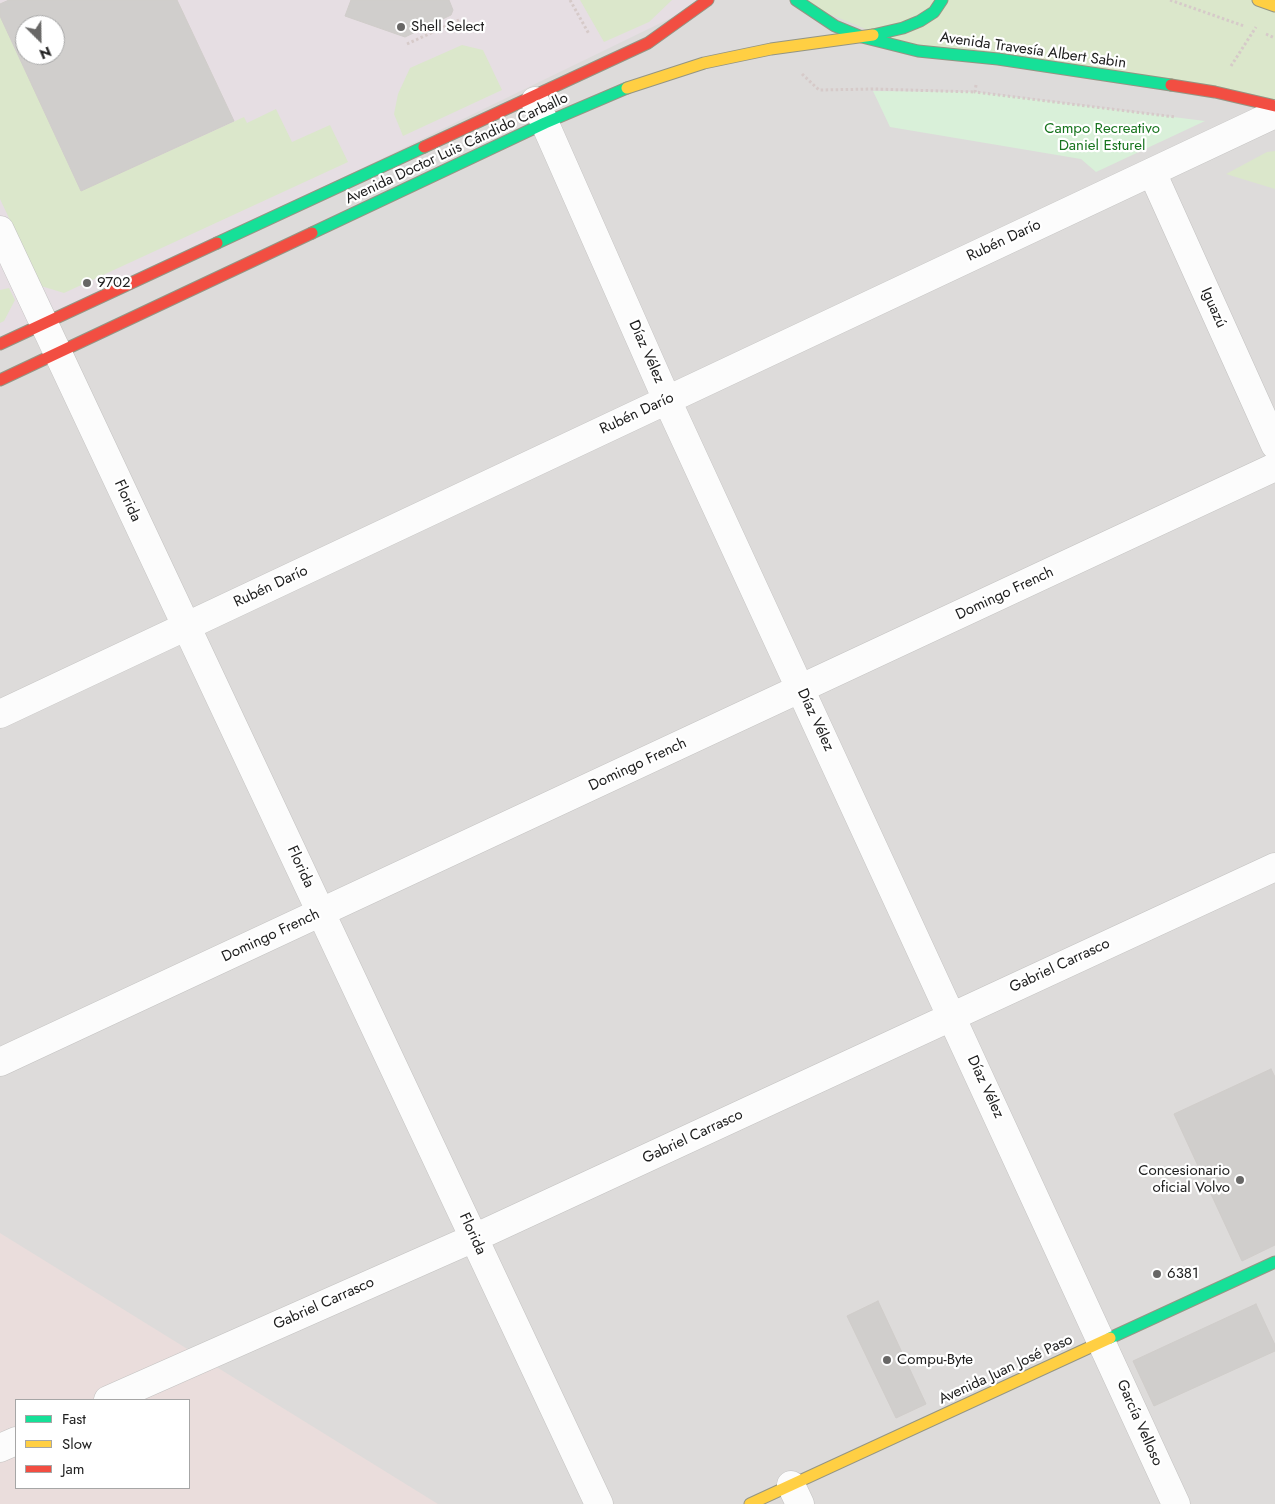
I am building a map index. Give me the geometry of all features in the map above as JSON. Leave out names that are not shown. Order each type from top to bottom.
[{"type":"main road","name":"Avenida Doctor Luis Cándido Carballo","points":[[0,344],[648,43],[708,0]]},
{"type":"main road","name":"Avenida Travesía Albert Sabin","points":[[796,0],[807,4],[835,26],[862,36],[918,51],[998,59],[1215,92],[1275,106]]},
{"type":"main road","name":"Avenida Doctor Luis Cándido Carballo","points":[[0,380],[545,123],[634,85],[704,62],[771,49],[903,28],[920,21],[934,12],[942,0]]},
{"type":"main road","name":"Avenida Juan José Paso","points":[[750,1504],[796,1495],[1102,1342],[1275,1262]]},
{"type":"street","name":"Díaz Vélez","points":[[532,96],[667,400],[1102,1342]]},
{"type":"street","name":"Rubén Darío","points":[[0,714],[1275,114]]},
{"type":"street","name":"Iguazú","points":[[1152,172],[1275,445]]},
{"type":"street","name":"Florida","points":[[0,230],[599,1504]]},
{"type":"street","name":"Domingo French","points":[[0,1062],[1275,467]]},
{"type":"street","name":"Gabriel Carrasco","points":[[110,1399],[474,1238],[1275,867]]},
{"type":"street","name":"García Velloso","points":[[1102,1342],[1176,1504]]},
{"type":"street","points":[[0,1448],[15,1441]]},
{"type":"path","points":[[570,0],[589,34]]},
{"type":"path","points":[[1170,0],[1275,38]]},
{"type":"path","points":[[1215,92],[1255,30],[1269,3]]},
{"type":"path","points":[[407,44],[459,20]]},
{"type":"path","points":[[771,49],[819,90],[874,89],[975,92]]},
{"type":"shaded area","points":[[0,0],[1275,0],[1275,1504],[0,1504]]},
{"type":"shaded area","points":[[0,0],[708,0],[0,344]]},
{"type":"shaded area","points":[[0,1233],[438,1504],[0,1504]]},
{"type":"green space","points":[[580,0],[672,0],[649,22],[604,42]]},
{"type":"green space","points":[[796,0],[1258,0],[1275,6],[1275,106],[918,51]]},
{"type":"green space","points":[[0,16],[15,48],[15,65],[23,65],[81,191],[244,117],[247,123],[276,109],[292,142],[330,125],[348,162],[64,293],[41,286],[0,199]]},
{"type":"green space","points":[[462,45],[483,50],[502,90],[403,136],[394,114],[398,94],[410,68]]},
{"type":"green space","name":"Campo Recreativo Daniel Esturel","points":[[873,91],[975,92],[1205,121],[1096,172],[1081,159],[890,127]]},
{"type":"green space","points":[[1275,151],[1275,189],[1226,174],[1267,152]]},
{"type":"green space","points":[[9,288],[15,300],[4,321],[0,323],[0,290]]},
{"type":"building","points":[[9,0],[177,0],[234,121],[81,191],[23,65],[65,65],[65,15],[15,15],[15,48],[0,16],[0,4]]},
{"type":"building","name":"Shell Select","points":[[351,0],[449,0],[453,10],[451,15],[405,37],[345,16]]},
{"type":"building","name":"Concesionario oficial Volvo","points":[[1271,1069],[1275,1077],[1275,1245],[1242,1261],[1174,1114]]},
{"type":"building","name":"Compu-Byte","points":[[878,1301],[926,1404],[896,1418],[847,1316]]},
{"type":"building","points":[[1256,1304],[1275,1345],[1275,1351],[1154,1406],[1133,1361]]},
{"type":"traffic: fast","points":[[796,0],[835,26],[862,37],[918,51],[998,59],[1171,85]]},
{"type":"traffic: fast","points":[[873,35],[903,28],[920,21],[934,12],[942,0]]},
{"type":"traffic: fast","points":[[312,233],[545,123],[627,88]]},
{"type":"traffic: fast","points":[[217,243],[424,147]]},
{"type":"traffic: fast","points":[[1110,1338],[1275,1262]]},
{"type":"traffic: slow","points":[[1258,0],[1275,6]]},
{"type":"traffic: slow","points":[[627,88],[704,63],[771,49],[873,35]]},
{"type":"traffic: slow","points":[[750,1504],[1110,1338]]},
{"type":"traffic: jam","points":[[424,147],[648,43],[708,0]]},
{"type":"traffic: jam","points":[[1171,85],[1215,92],[1275,106]]},
{"type":"traffic: jam","points":[[0,380],[312,233]]},
{"type":"traffic: jam","points":[[0,344],[217,243]]},
{"type":"place","name":"Shell Select","points":[[401,27]]},
{"type":"place","name":"9702","points":[[87,283]]},
{"type":"place","name":"Concesionario oficial Volvo","points":[[1240,1180]]},
{"type":"place","name":"6381","points":[[1157,1274]]},
{"type":"place","name":"Compu-Byte","points":[[887,1360]]}]
